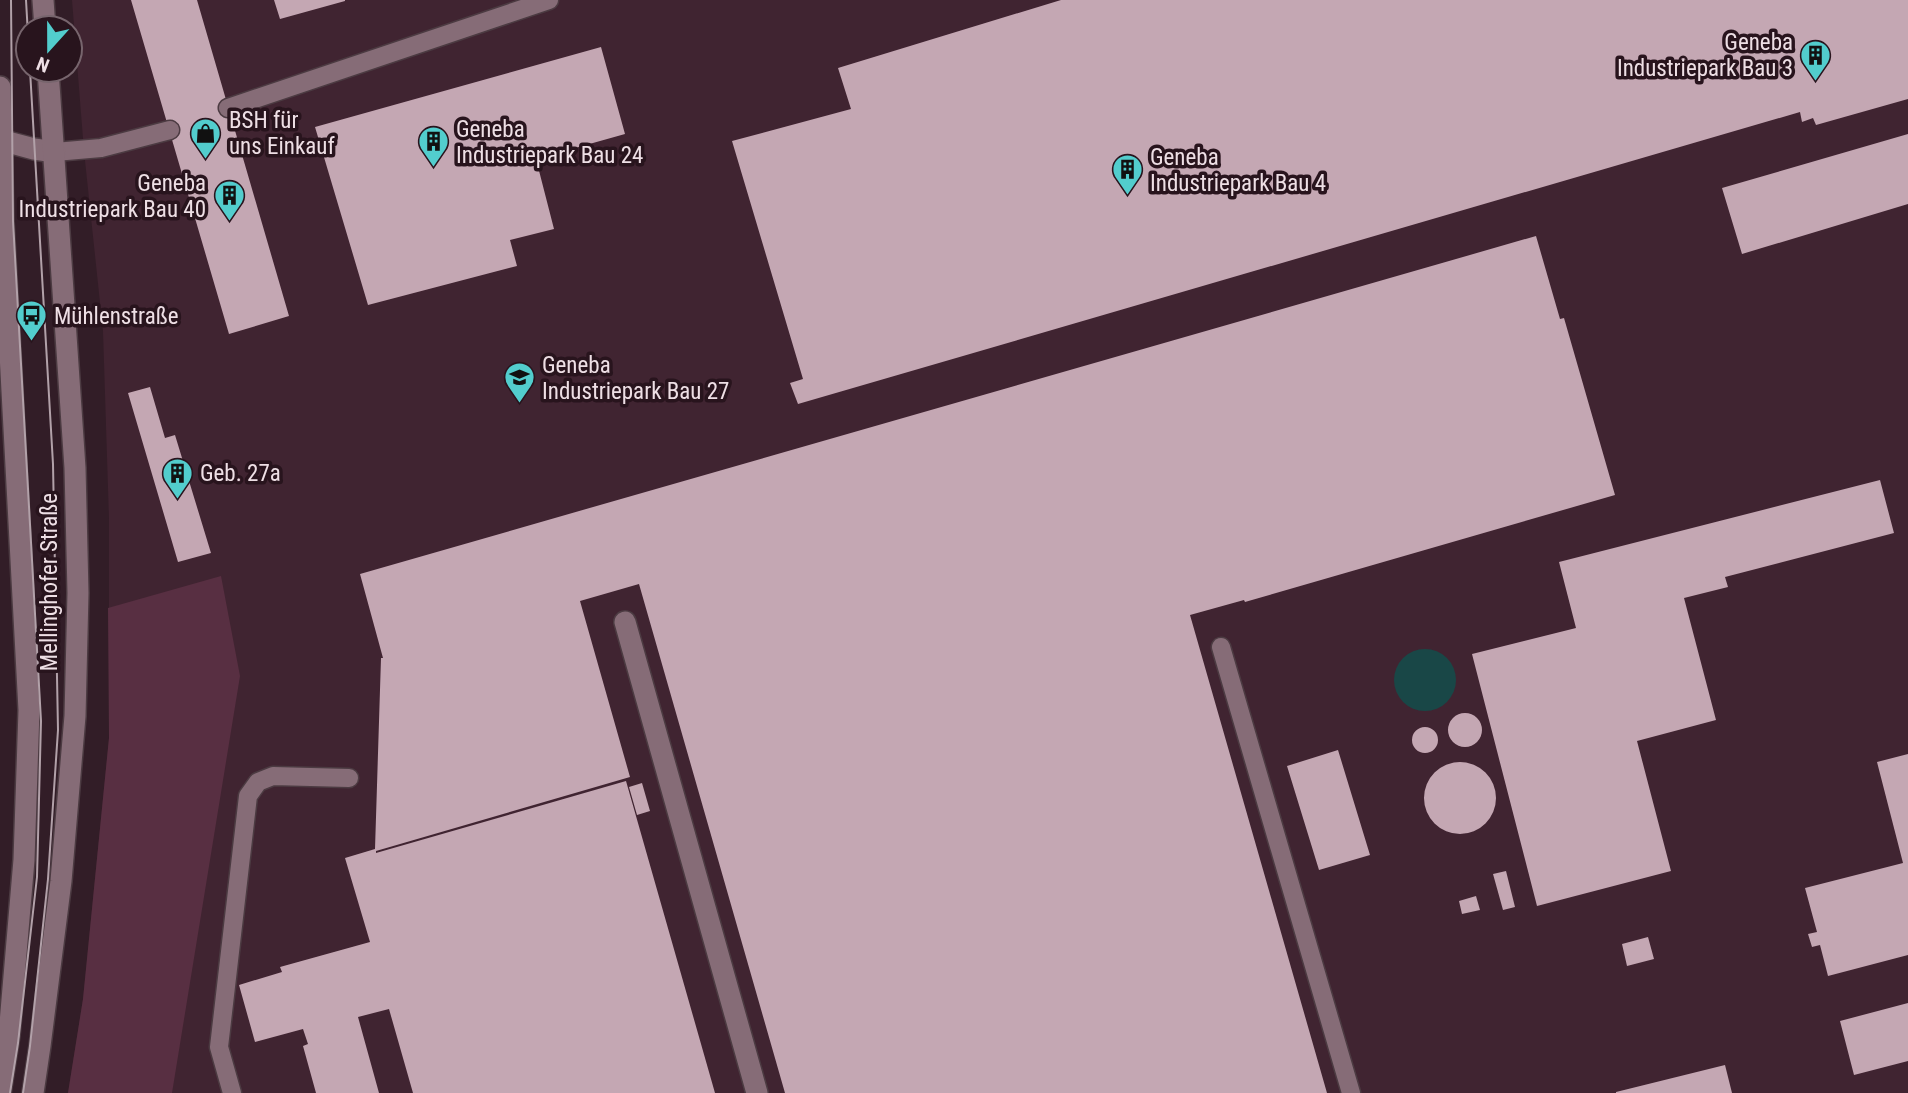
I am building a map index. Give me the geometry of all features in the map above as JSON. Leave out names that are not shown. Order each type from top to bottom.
[{"type":"main road","name":"Mellinghofer Straße","points":[[33,1093],[61,881],[75,716],[78,593],[75,468],[49,84]]},
{"type":"main road","name":"Mellinghofer Straße","points":[[0,87],[8,323],[29,710],[24,860],[9,1035],[0,1093]]},
{"type":"main road","points":[[0,140],[55,152]]},
{"type":"main road","points":[[625,622],[757,1093]]},
{"type":"lane","points":[[228,108],[549,0]]},
{"type":"lane","points":[[55,152],[101,148],[170,130]]},
{"type":"lane","points":[[1221,647],[1351,1093]]},
{"type":"lane","points":[[232,1093],[219,1047],[248,796],[258,782],[273,776],[349,778]]},
{"type":"shaded area","points":[[72,0],[1908,0],[1908,1093],[68,1093],[83,999],[109,738],[109,519],[103,331],[79,84],[84,84],[84,14],[73,14]]},
{"type":"shaded area","points":[[221,576],[240,676],[172,1093],[68,1093],[83,999],[109,738],[108,608]]},
{"type":"shaded area","points":[[1419,649],[1431,649],[1447,658],[1454,668],[1454,692],[1447,702],[1431,711],[1419,711],[1408,706],[1399,697],[1394,686],[1394,674],[1399,663],[1408,654]]},
{"type":"building","name":"Geneba Industriepark Bau 40","points":[[131,0],[197,0],[289,316],[229,334]]},
{"type":"building","points":[[274,0],[345,0],[345,1],[280,19]]},
{"type":"building","name":"Geneba Industriepark Bau 4","points":[[1061,0],[1908,0],[1908,99],[1816,125],[1813,118],[1802,122],[1800,112],[798,404],[790,383],[803,379],[732,141],[851,109],[838,68]]},
{"type":"building","name":"Geneba Industriepark Bau 24","points":[[601,47],[625,134],[536,159],[554,229],[510,240],[517,266],[368,305],[315,127]]},
{"type":"building","points":[[1908,134],[1908,204],[1742,254],[1722,188]]},
{"type":"building","points":[[1536,236],[1560,319],[1564,318],[1615,495],[1245,602],[1244,600],[1190,615],[1327,1093],[785,1093],[639,584],[580,601],[630,777],[376,853],[626,781],[715,1093],[413,1093],[389,1009],[358,1017],[379,1093],[316,1093],[303,1046],[308,1044],[303,1029],[255,1042],[239,985],[282,972],[280,967],[370,942],[345,858],[375,849],[383,658],[360,574]]},
{"type":"building","name":"Geb. 27a","points":[[150,387],[165,438],[175,435],[211,553],[178,562],[128,393]]},
{"type":"building","points":[[1880,480],[1894,533],[1725,577],[1728,587],[1684,598],[1716,720],[1637,741],[1671,871],[1537,906],[1472,654],[1576,628],[1559,562]]},
{"type":"building","points":[[1465,713],[1477,718],[1482,730],[1477,742],[1465,747],[1453,742],[1448,730],[1453,718]]},
{"type":"building","points":[[1425,727],[1434,731],[1438,740],[1434,749],[1425,753],[1416,749],[1412,740],[1416,731]]},
{"type":"building","points":[[1338,750],[1370,855],[1319,870],[1287,766]]},
{"type":"building","points":[[1908,754],[1908,955],[1828,976],[1820,945],[1812,947],[1808,934],[1817,932],[1805,888],[1903,863],[1877,762]]},
{"type":"building","points":[[1460,762],[1480,768],[1490,778],[1496,798],[1490,818],[1480,828],[1460,834],[1440,828],[1430,818],[1424,798],[1430,778],[1440,768]]},
{"type":"building","points":[[642,783],[650,811],[637,815],[629,787]]},
{"type":"building","points":[[1506,871],[1515,907],[1503,910],[1493,874]]},
{"type":"building","points":[[1476,896],[1480,910],[1462,914],[1459,901]]},
{"type":"building","points":[[1648,937],[1654,959],[1627,966],[1622,944]]},
{"type":"building","points":[[1908,1003],[1908,1061],[1854,1075],[1840,1021]]},
{"type":"building","points":[[1725,1065],[1732,1093],[1616,1093],[1616,1092]]},
{"type":"tram line","points":[[10,1093],[37,877],[41,721],[13,221],[11,0]]},
{"type":"tram line","points":[[26,0],[27,14]]},
{"type":"tram line","points":[[23,1093],[48,879],[58,730],[53,464],[31,84]]},
{"type":"place","name":"Geneba Industriepark Bau 3","points":[[1816,82]]},
{"type":"place","name":"BSH für uns Einkauf","points":[[206,160]]},
{"type":"place","name":"Geneba Industriepark Bau 24","points":[[433,169]]},
{"type":"place","name":"Geneba Industriepark Bau 4","points":[[1127,197]]},
{"type":"place","name":"Geneba Industriepark Bau 40","points":[[229,223]]},
{"type":"place","name":"Mühlenstraße","points":[[31,343]]},
{"type":"place","name":"Geneba Industriepark Bau 27","points":[[519,405]]},
{"type":"place","name":"Geb. 27a","points":[[177,500]]}]
